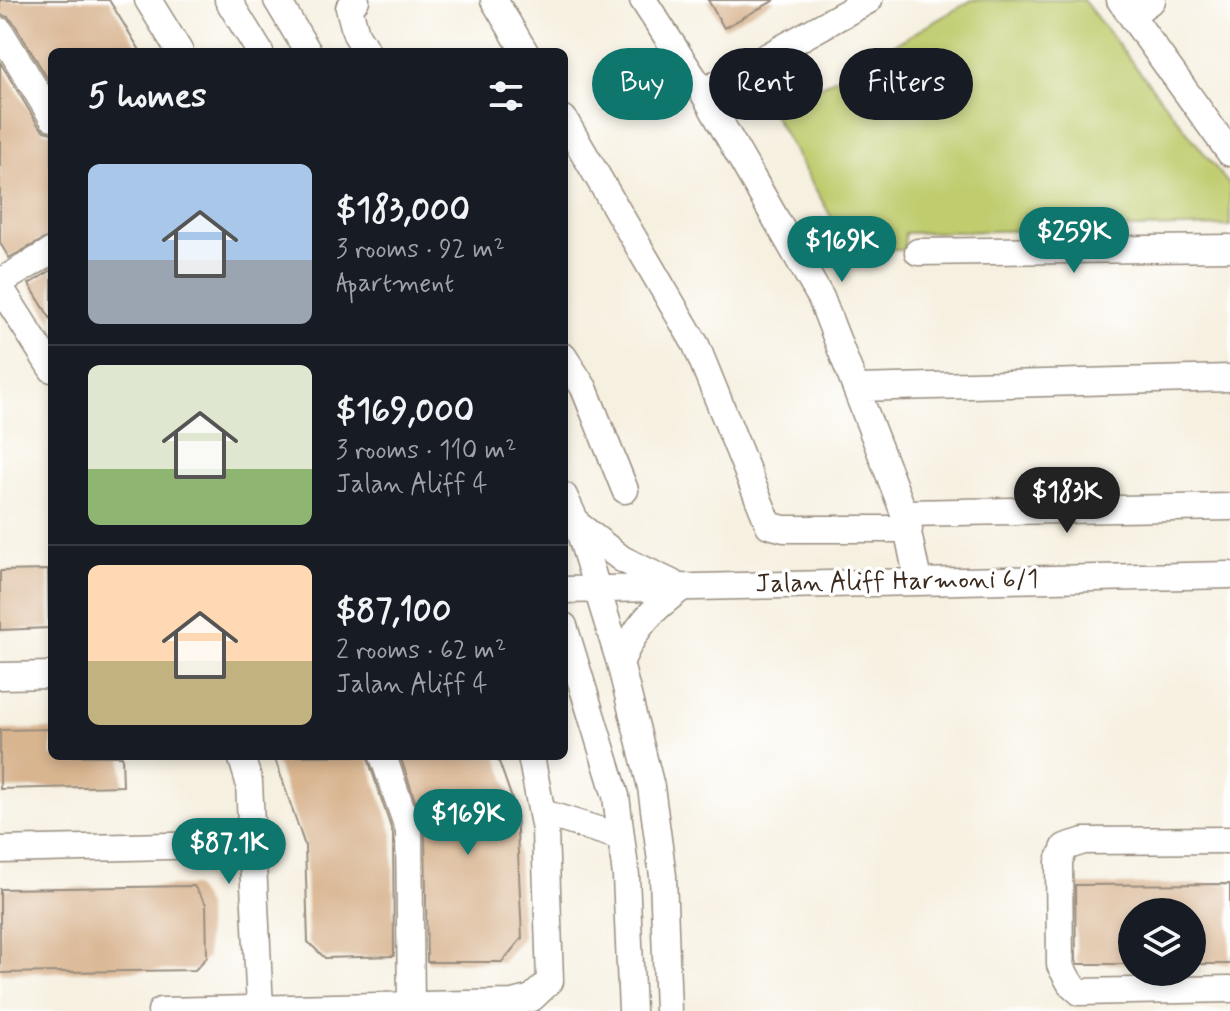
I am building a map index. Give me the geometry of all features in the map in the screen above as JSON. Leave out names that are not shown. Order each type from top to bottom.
[{"type":"street","points":[[148,0],[178,48]]},
{"type":"street","points":[[228,0],[258,48]]},
{"type":"street","points":[[277,0],[306,48]]},
{"type":"street","points":[[494,0],[523,48]]},
{"type":"street","points":[[643,0],[703,92],[821,298],[906,521],[918,581]]},
{"type":"street","points":[[703,92],[869,0]]},
{"type":"street","points":[[353,4],[356,34],[365,48]]},
{"type":"street","points":[[1135,5],[1230,153]]},
{"type":"street","points":[[0,31],[48,110]]},
{"type":"street","points":[[568,126],[696,345],[769,525],[784,529],[1230,507]]},
{"type":"street","points":[[918,252],[1230,248]]},
{"type":"street","points":[[48,254],[0,285],[48,363]]},
{"type":"street","points":[[568,363],[584,388],[625,490]]},
{"type":"street","points":[[857,388],[1230,378]]},
{"type":"street","points":[[568,505],[577,524],[620,663],[651,787],[663,876],[668,1011]]},
{"type":"street","points":[[577,524],[622,559],[683,587],[654,608],[641,623],[620,663]]},
{"type":"street","name":"Jalan Aliff Harmoni 6/1","points":[[568,590],[1230,575]]},
{"type":"street","points":[[568,639],[616,796],[626,876],[632,1011]]},
{"type":"street","points":[[0,676],[48,675]]},
{"type":"street","points":[[242,760],[249,782],[260,1008]]},
{"type":"street","points":[[384,760],[409,831],[411,1004]]},
{"type":"street","points":[[161,1011],[512,1003],[532,998],[550,981],[543,813],[532,760]]},
{"type":"street","points":[[543,813],[621,837]]},
{"type":"street","points":[[1230,840],[1084,841],[1065,847],[1059,861],[1060,965],[1080,1001],[1230,989]]},
{"type":"street","points":[[0,850],[253,844]]},
{"type":"green space","points":[[972,0],[1083,0],[1230,186],[1230,226],[905,233],[904,250],[850,250],[776,120],[823,120],[823,85],[839,76],[839,120],[973,120],[973,48],[888,48]]},
{"type":"building","points":[[0,0],[109,0],[139,48],[48,48],[48,79],[14,23],[0,15]]},
{"type":"building","points":[[708,0],[775,0],[724,28]]},
{"type":"building","points":[[0,62],[38,125],[48,132],[48,237],[9,258],[0,243]]},
{"type":"building","points":[[48,272],[48,315],[29,284]]},
{"type":"building","points":[[48,570],[48,628],[0,630],[0,571]]},
{"type":"building","points":[[48,729],[48,760],[122,760],[123,786],[0,789],[0,730]]},
{"type":"building","points":[[275,760],[368,760],[393,834],[394,956],[325,958],[308,942],[305,846]]},
{"type":"building","points":[[401,760],[498,760],[516,810],[522,938],[502,962],[427,962],[425,830]]},
{"type":"building","points":[[1230,884],[1230,964],[1206,964],[1206,898],[1118,898],[1118,964],[1078,964],[1075,885]]},
{"type":"building","points":[[194,886],[206,904],[207,957],[195,970],[0,973],[0,889]]}]
